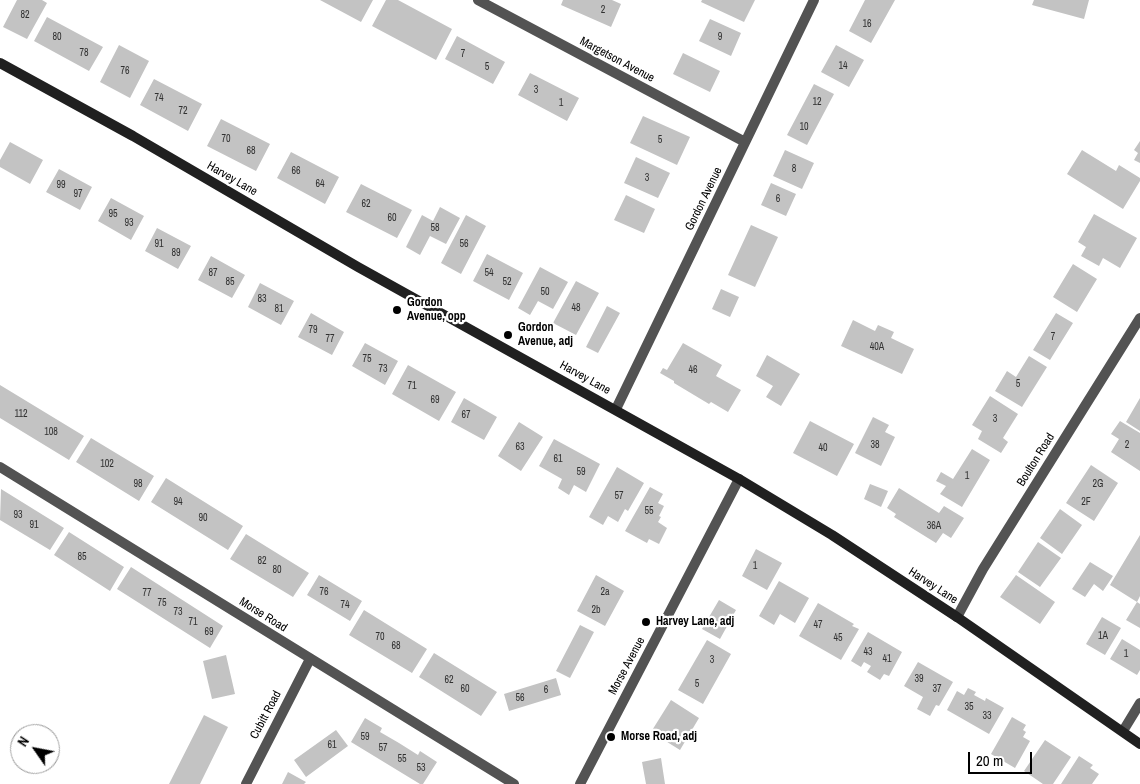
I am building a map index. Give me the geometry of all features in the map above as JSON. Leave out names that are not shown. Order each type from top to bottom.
[{"type":"street","name":"Margetson Avenue","points":[[478,0],[745,142]]},
{"type":"street","name":"Gordon Avenue","points":[[616,409],[814,0]]},
{"type":"street","name":"Harvey Lane","points":[[0,63],[133,136],[358,267],[739,479],[832,535],[957,617],[1140,744]]},
{"type":"street","name":"Boulton Road","points":[[957,617],[983,569],[1140,318]]},
{"type":"street","name":"Morse Road","points":[[0,467],[514,784]]},
{"type":"street","name":"Morse Avenue","points":[[580,784],[739,479]]},
{"type":"street","name":"Cubitt Road","points":[[246,784],[310,659]]},
{"type":"street","points":[[1123,731],[1140,703]]},
{"type":"building","points":[[17,0],[42,0],[47,3],[27,39],[3,27]]},
{"type":"building","points":[[320,0],[373,0],[361,22]]},
{"type":"building","points":[[386,0],[398,0],[452,29],[436,60],[372,26]]},
{"type":"building","points":[[563,0],[612,0],[621,4],[611,27],[561,5]]},
{"type":"building","points":[[702,0],[755,0],[744,22],[701,2]]},
{"type":"building","points":[[865,0],[895,0],[871,43],[849,31]]},
{"type":"building","points":[[1034,0],[1089,0],[1084,19],[1032,5]]},
{"type":"building","points":[[47,17],[103,47],[89,71],[34,41]]},
{"type":"building","points":[[710,19],[741,33],[731,56],[699,41]]},
{"type":"building","points":[[457,36],[505,62],[493,84],[445,59]]},
{"type":"building","points":[[119,45],[149,61],[130,98],[100,82]]},
{"type":"building","points":[[836,45],[864,60],[849,87],[821,72]]},
{"type":"building","points":[[683,53],[720,71],[710,92],[673,74]]},
{"type":"building","points":[[530,73],[579,98],[567,121],[518,95]]},
{"type":"building","points":[[154,79],[202,104],[188,131],[140,105]]},
{"type":"building","points":[[814,84],[834,94],[807,145],[787,135]]},
{"type":"building","points":[[643,116],[690,137],[677,165],[630,143]]},
{"type":"building","points":[[221,119],[270,144],[256,171],[207,146]]},
{"type":"building","points":[[1140,141],[1140,163],[1134,160],[1138,153],[1134,150]]},
{"type":"building","points":[[10,142],[43,160],[30,184],[0,167],[0,160]]},
{"type":"building","points":[[785,150],[814,163],[802,189],[773,176]]},
{"type":"building","points":[[1082,150],[1116,171],[1119,165],[1140,178],[1123,209],[1067,174]]},
{"type":"building","points":[[291,152],[339,177],[325,204],[277,178]]},
{"type":"building","points":[[636,157],[670,173],[658,198],[624,183]]},
{"type":"building","points":[[59,169],[92,187],[80,210],[46,192]]},
{"type":"building","points":[[771,183],[796,194],[786,216],[761,205]]},
{"type":"building","points":[[361,184],[412,210],[397,238],[346,212]]},
{"type":"building","points":[[626,195],[655,209],[644,233],[614,220]]},
{"type":"building","points":[[111,198],[144,216],[131,240],[98,221]]},
{"type":"building","points":[[440,207],[460,218],[446,244],[430,236],[420,255],[406,247],[422,215],[433,221]]},
{"type":"building","points":[[1094,214],[1137,238],[1120,268],[1103,258],[1099,266],[1081,256],[1086,247],[1078,242]]},
{"type":"building","points":[[466,215],[486,226],[461,274],[441,263]]},
{"type":"building","points":[[751,225],[778,237],[755,287],[728,275]]},
{"type":"building","points":[[157,228],[191,246],[178,269],[145,251]]},
{"type":"building","points":[[487,254],[523,273],[509,300],[473,281]]},
{"type":"building","points":[[211,256],[245,275],[232,298],[198,280]]},
{"type":"building","points":[[1073,264],[1097,279],[1077,312],[1053,297]]},
{"type":"building","points":[[540,267],[568,282],[553,309],[538,301],[530,315],[518,308]]},
{"type":"building","points":[[576,281],[599,293],[576,335],[553,323]]},
{"type":"building","points":[[260,283],[294,301],[281,325],[248,307]]},
{"type":"building","points":[[721,289],[739,297],[730,317],[712,309]]},
{"type":"building","points":[[607,306],[620,313],[598,353],[586,347]]},
{"type":"building","points":[[311,313],[344,332],[332,355],[298,337]]},
{"type":"building","points":[[1056,313],[1073,323],[1050,360],[1033,350]]},
{"type":"building","points":[[853,320],[875,331],[878,325],[894,332],[891,338],[914,349],[902,374],[841,346]]},
{"type":"building","points":[[365,343],[398,361],[385,385],[352,366]]},
{"type":"building","points":[[683,343],[722,365],[716,376],[741,390],[728,412],[711,402],[709,404],[660,373],[663,368],[667,370]]},
{"type":"building","points":[[767,355],[800,374],[781,406],[766,397],[773,386],[756,376]]},
{"type":"building","points":[[1029,356],[1047,367],[1022,407],[995,391],[1007,371],[1016,377]]},
{"type":"building","points":[[408,365],[456,392],[439,421],[392,394]]},
{"type":"building","points":[[0,385],[84,436],[69,460],[0,418]]},
{"type":"building","points":[[990,396],[1018,414],[1003,438],[1008,442],[1001,453],[978,439],[982,431],[972,425]]},
{"type":"building","points":[[464,398],[497,417],[484,440],[451,422]]},
{"type":"building","points":[[1140,398],[1140,431],[1126,422]]},
{"type":"building","points":[[873,417],[889,425],[885,432],[895,437],[881,466],[855,453]]},
{"type":"building","points":[[810,421],[854,444],[837,476],[793,453]]},
{"type":"building","points":[[1120,421],[1140,433],[1140,471],[1111,452],[1119,439],[1111,434]]},
{"type":"building","points":[[519,422],[543,437],[521,471],[498,456]]},
{"type":"building","points":[[91,438],[154,476],[139,501],[76,462]]},
{"type":"building","points":[[554,439],[600,464],[586,492],[574,485],[569,495],[558,488],[562,479],[539,466]]},
{"type":"building","points":[[972,449],[990,460],[962,507],[940,494],[946,486],[936,481],[941,472],[953,479]]},
{"type":"building","points":[[1091,465],[1118,483],[1094,521],[1066,503]]},
{"type":"building","points":[[617,467],[644,483],[628,511],[625,509],[618,522],[608,516],[603,525],[589,517]]},
{"type":"building","points":[[166,478],[243,526],[228,550],[151,502]]},
{"type":"building","points":[[870,484],[888,491],[881,507],[864,499]]},
{"type":"building","points":[[650,487],[663,494],[658,503],[664,506],[658,522],[667,528],[659,544],[649,539],[647,543],[625,531]]},
{"type":"building","points":[[899,488],[939,513],[944,506],[964,518],[951,538],[943,533],[936,543],[894,517],[896,514],[887,508]]},
{"type":"building","points":[[1,489],[64,528],[50,550],[0,520]]},
{"type":"building","points":[[1060,509],[1082,525],[1062,554],[1040,538]]},
{"type":"building","points":[[69,532],[124,567],[110,591],[54,555]]},
{"type":"building","points":[[246,534],[309,573],[293,597],[230,559]]},
{"type":"building","points":[[1140,535],[1140,596],[1137,602],[1110,585]]},
{"type":"building","points":[[1038,542],[1061,558],[1040,587],[1018,572]]},
{"type":"building","points":[[756,549],[782,563],[767,590],[742,576]]},
{"type":"building","points":[[1090,562],[1113,576],[1103,591],[1094,584],[1085,597],[1072,589]]},
{"type":"building","points":[[131,567],[223,626],[210,648],[117,589]]},
{"type":"building","points":[[319,575],[362,601],[350,621],[307,595]]},
{"type":"building","points":[[596,575],[624,591],[605,626],[577,611]]},
{"type":"building","points":[[1016,575],[1055,602],[1040,624],[1000,597]]},
{"type":"building","points":[[779,581],[809,598],[795,623],[780,614],[774,625],[759,616]]},
{"type":"building","points":[[719,600],[736,610],[720,639],[702,629]]},
{"type":"building","points":[[1137,602],[1140,604],[1140,628],[1126,620]]},
{"type":"building","points":[[818,603],[854,624],[852,626],[859,629],[841,660],[799,636]]},
{"type":"building","points":[[364,610],[427,649],[412,673],[349,635]]},
{"type":"building","points":[[1102,617],[1121,628],[1105,655],[1086,644]]},
{"type":"building","points":[[580,625],[594,632],[570,678],[556,671]]},
{"type":"building","points":[[868,632],[902,652],[889,676],[884,674],[880,680],[867,672],[871,666],[864,662],[861,667],[851,661]]},
{"type":"building","points":[[1122,639],[1140,650],[1140,670],[1137,675],[1110,659]]},
{"type":"building","points":[[707,640],[731,654],[703,704],[678,690]]},
{"type":"building","points":[[434,653],[497,692],[481,716],[419,677]]},
{"type":"building","points":[[226,655],[235,694],[212,699],[203,661]]},
{"type":"building","points":[[918,662],[953,682],[939,706],[936,705],[930,716],[917,709],[923,697],[904,686]]},
{"type":"building","points":[[556,678],[561,695],[509,711],[504,694]]},
{"type":"building","points":[[968,688],[976,692],[974,695],[985,701],[986,698],[1004,708],[989,734],[947,710],[957,691],[964,695]]},
{"type":"building","points":[[671,700],[699,718],[680,750],[651,732]]},
{"type":"building","points":[[204,715],[228,727],[200,784],[169,784]]},
{"type":"building","points":[[1012,717],[1026,725],[1023,730],[1026,732],[1023,737],[1030,741],[1015,768],[991,754]]},
{"type":"building","points":[[365,718],[382,728],[380,732],[418,755],[420,751],[437,762],[423,784],[420,784],[351,742]]},
{"type":"building","points":[[336,730],[348,746],[306,777],[294,760]]},
{"type":"building","points":[[1045,740],[1071,757],[1053,784],[1043,784],[1024,771]]},
{"type":"building","points":[[1079,756],[1093,765],[1090,768],[1099,774],[1092,784],[1061,784]]},
{"type":"building","points":[[661,758],[665,784],[646,784],[642,762]]},
{"type":"building","points":[[288,772],[306,782],[304,784],[282,784]]},
{"type":"place","name":"Gordon Avenue, opp","points":[[397,310]]},
{"type":"place","name":"Gordon Avenue, adj","points":[[508,335]]},
{"type":"place","name":"Harvey Lane, adj","points":[[646,622]]},
{"type":"place","name":"Morse Road, adj","points":[[611,737]]}]
